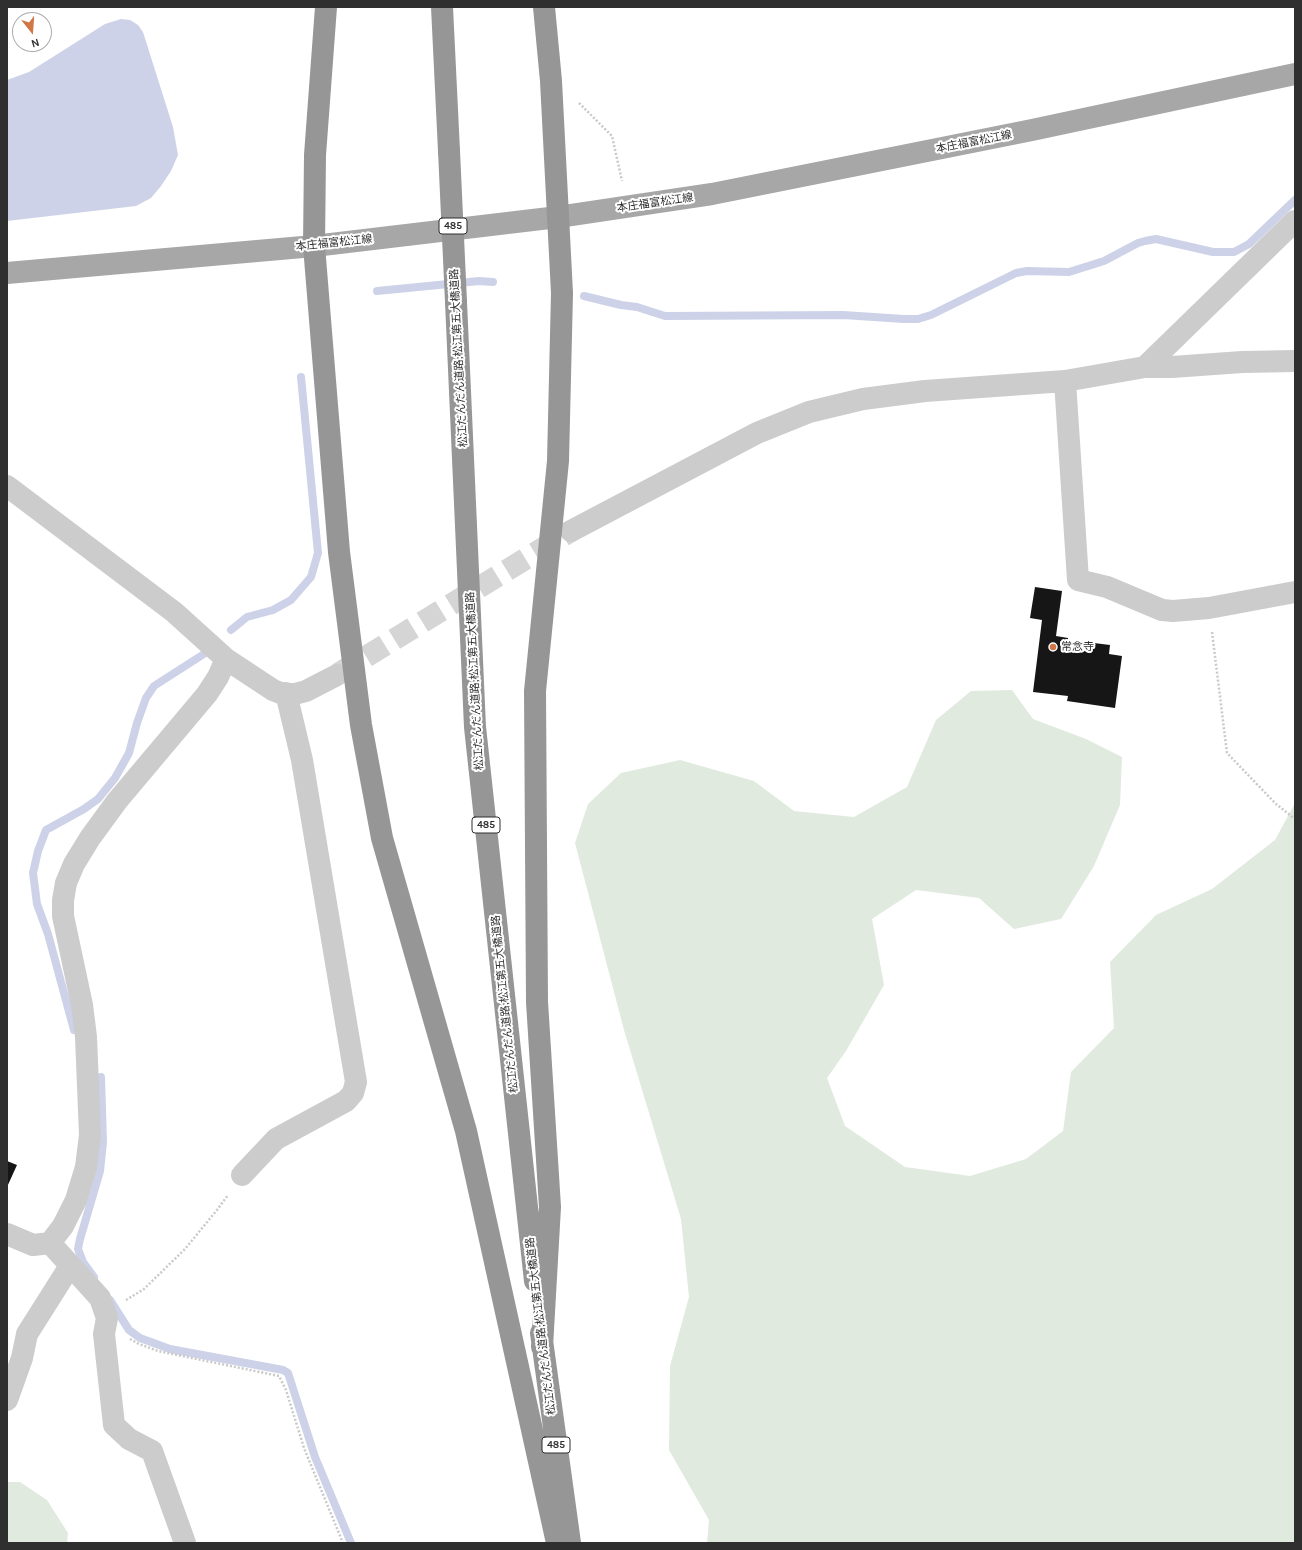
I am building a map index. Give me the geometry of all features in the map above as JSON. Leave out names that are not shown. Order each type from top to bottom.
[{"type":"highway","points":[[326,7],[314,155],[314,246],[339,552],[362,725],[382,838],[466,1132],[557,1543]]},
{"type":"highway","name":"松江だんだん道路;松江第五大橋道路","points":[[442,7],[475,727],[542,1347],[570,1543]]},
{"type":"highway","points":[[542,1347],[550,1207],[536,1002],[535,691],[558,461],[562,293],[551,81],[544,7]]},
{"type":"main road","name":"本庄福富松江線","points":[[7,273],[314,246],[558,217],[712,194],[1032,130],[1295,74]]},
{"type":"street","points":[[1145,367],[1295,222]]},
{"type":"street","points":[[571,531],[757,433],[809,412],[863,399],[925,391],[1064,381],[1145,367],[1172,367],[1295,360]]},
{"type":"street","points":[[1064,381],[1078,580],[1107,587],[1162,610],[1173,611],[1209,608],[1295,592]]},
{"type":"street","points":[[7,486],[142,586],[179,616],[226,659],[272,690],[295,694],[306,691],[337,675]]},
{"type":"street","points":[[7,1234],[33,1245],[50,1243],[63,1226],[76,1200],[86,1168],[90,1135],[90,1105],[85,1031],[82,1005],[63,916],[63,900],[66,884],[74,864],[90,838],[117,801],[207,694],[218,677],[226,659]]},
{"type":"street","points":[[242,1175],[276,1139],[346,1102],[353,1093],[356,1082],[303,768],[286,693]]},
{"type":"street","points":[[50,1243],[100,1298],[105,1317],[104,1334],[114,1425],[129,1439],[152,1451],[185,1543]]},
{"type":"street","points":[[7,1400],[22,1358],[27,1334],[70,1266]]},
{"type":"path","points":[[578,98],[580,105],[612,136],[627,207]]},
{"type":"path","points":[[1209,608],[1227,753],[1276,804],[1295,819]]},
{"type":"path","points":[[242,1175],[217,1210],[185,1249],[144,1289],[123,1302],[105,1317],[139,1344],[158,1351],[279,1376],[286,1390],[304,1448],[343,1543]]},
{"type":"shaded area","points":[[1012,690],[1033,719],[1086,739],[1122,757],[1120,805],[1094,866],[1061,919],[1014,929],[979,898],[916,890],[872,919],[884,985],[846,1051],[827,1078],[845,1126],[905,1167],[970,1176],[1026,1159],[1063,1131],[1071,1072],[1114,1028],[1110,962],[1156,915],[1212,889],[1275,840],[1295,803],[1295,1543],[707,1543],[709,1520],[669,1450],[670,1366],[689,1297],[681,1219],[624,1030],[575,843],[588,804],[621,773],[680,760],[754,781],[794,811],[854,817],[907,787],[936,720],[971,691]]},
{"type":"shaded area","points":[[7,1482],[20,1482],[47,1500],[68,1533],[67,1543],[7,1543]]},
{"type":"water","points":[[121,19],[130,20],[138,25],[143,32],[173,127],[178,155],[171,171],[151,198],[136,206],[7,221],[7,80],[29,72],[105,24]]},
{"type":"building","name":"常念寺","points":[[1035,587],[1062,591],[1056,636],[1068,638],[1067,649],[1085,651],[1086,642],[1110,645],[1109,654],[1122,656],[1115,708],[1067,701],[1068,696],[1033,692],[1042,620],[1030,618]]},
{"type":"building","points":[[7,1161],[17,1165],[7,1187]]},
{"type":"waterway","points":[[584,296],[621,305],[637,307],[665,316],[843,315],[918,319],[931,315],[1016,273],[1027,271],[1069,272],[1104,261],[1138,243],[1145,241],[1156,239],[1213,252],[1234,252],[1249,244],[1295,200]]},
{"type":"waterway","points":[[377,291],[479,281],[493,282]]},
{"type":"waterway","points":[[231,630],[247,617],[273,610],[291,600],[311,577],[318,553],[301,377]]},
{"type":"waterway","points":[[74,1030],[48,934],[37,904],[33,873],[38,851],[46,830],[84,809],[98,799],[115,778],[129,753],[137,723],[146,698],[154,686],[207,652]]},
{"type":"waterway","points":[[94,1277],[83,1262],[78,1249],[100,1171],[103,1142],[101,1077]]},
{"type":"waterway","points":[[110,1300],[129,1330],[140,1338],[170,1349],[283,1370],[288,1373],[315,1457],[351,1543]]},
{"type":"tunnel","points":[[338,674],[571,531]]},
{"type":"place","name":"常念寺","points":[[1053,647]]}]
